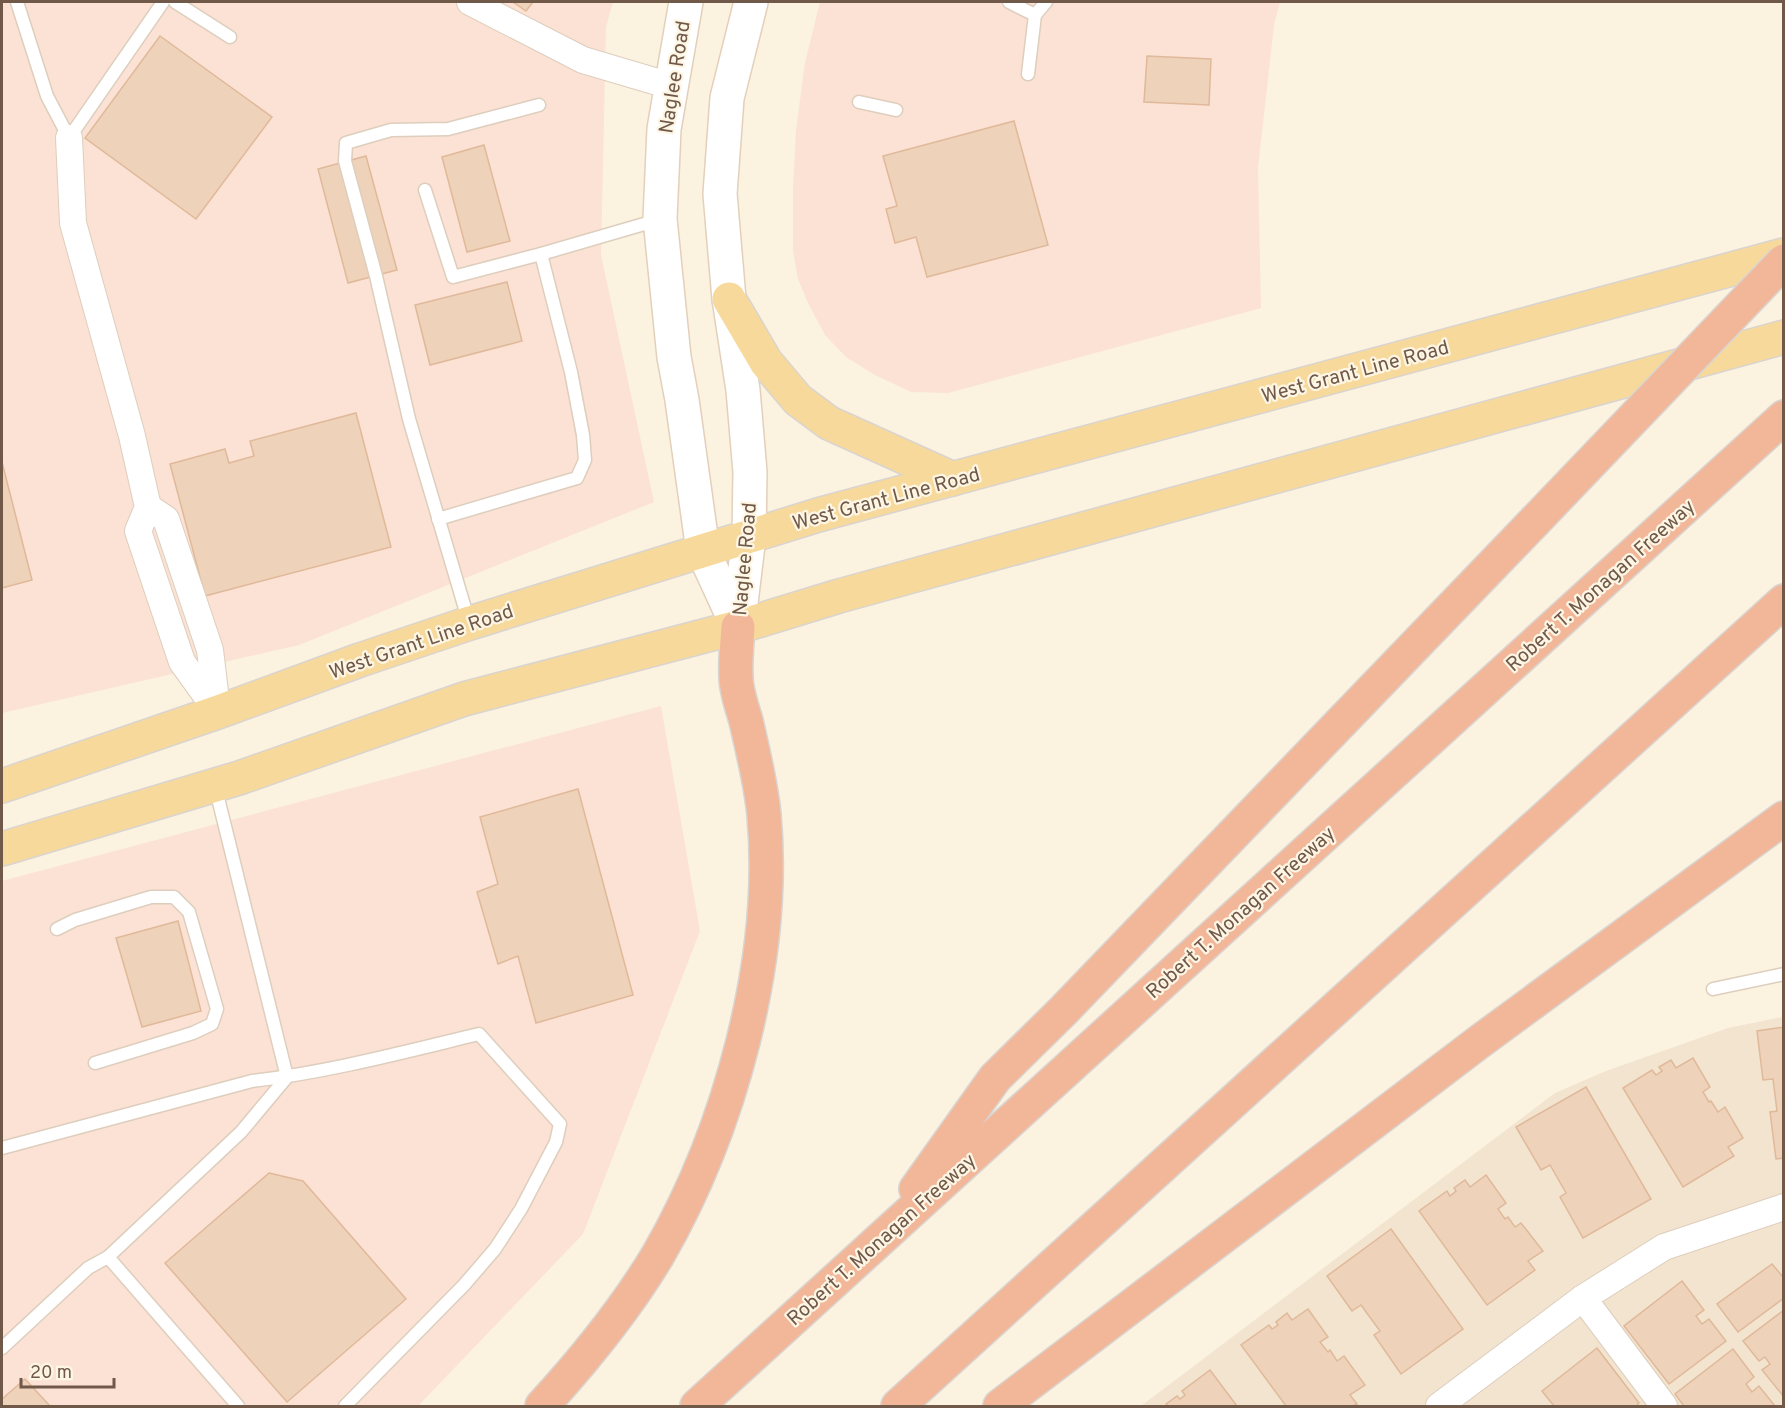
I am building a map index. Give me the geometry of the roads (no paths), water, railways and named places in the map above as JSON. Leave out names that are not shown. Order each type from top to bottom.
[{"type":"highway","points":[[880,1240],[995,1078],[1104,970],[1784,261]]},
{"type":"highway","name":"Robert T. Monagan Freeway","points":[[697,1407],[1784,417]]},
{"type":"highway","points":[[898,1407],[1784,601]]},
{"type":"highway","points":[[542,1407],[587,1356],[623,1308],[657,1255],[689,1195],[713,1137],[745,1032],[757,967],[765,871],[764,815],[735,679],[738,627]]},
{"type":"highway","points":[[1000,1407],[1479,1042],[1784,818]]},
{"type":"main road","name":"Naglee Road","points":[[686,2],[664,129],[660,219],[674,357],[703,551],[738,627]]},
{"type":"main road","name":"Naglee Road","points":[[738,627],[749,537],[750,472],[744,402],[729,299],[720,194],[727,98],[751,2]]},
{"type":"main road","name":"West Grant Line Road","points":[[2,786],[218,712],[360,660],[818,515],[1784,255]]},
{"type":"main road","points":[[729,299],[766,362],[798,400],[829,423],[953,479]]},
{"type":"main road","points":[[2,849],[214,785],[464,699],[738,627],[839,596],[1784,337]]},
{"type":"street","points":[[470,2],[583,60],[671,86]]},
{"type":"street","points":[[69,138],[73,223],[132,436],[148,507],[138,531],[182,662],[218,712]]},
{"type":"street","points":[[1439,1407],[1583,1298],[1664,1248],[1784,1207]]},
{"type":"street","points":[[1583,1298],[1664,1407]]},
{"type":"lane","points":[[17,2],[46,96],[69,138],[163,2]]},
{"type":"lane","points":[[175,2],[230,37]]},
{"type":"lane","points":[[1009,2],[1035,15]]},
{"type":"lane","points":[[1028,75],[1035,15],[1046,2]]},
{"type":"lane","points":[[859,102],[896,110]]},
{"type":"lane","points":[[470,624],[409,419],[376,276],[345,161],[346,143],[391,130],[448,129],[539,105]]},
{"type":"lane","points":[[425,190],[453,277],[660,219]]},
{"type":"lane","points":[[438,519],[577,478],[585,460],[572,372],[541,254]]},
{"type":"lane","points":[[214,785],[287,1077]]},
{"type":"lane","points":[[57,929],[75,920],[151,897],[174,897],[189,912],[217,1009],[212,1024],[193,1033],[95,1063]]},
{"type":"lane","points":[[1713,989],[1784,974]]},
{"type":"lane","points":[[2,1148],[252,1081],[287,1077],[479,1034],[560,1124],[556,1142],[521,1209],[495,1249],[464,1285],[345,1407]]},
{"type":"lane","points":[[2,1348],[88,1268],[108,1257],[241,1132],[287,1077]]},
{"type":"lane","points":[[108,1257],[238,1407]]}]
